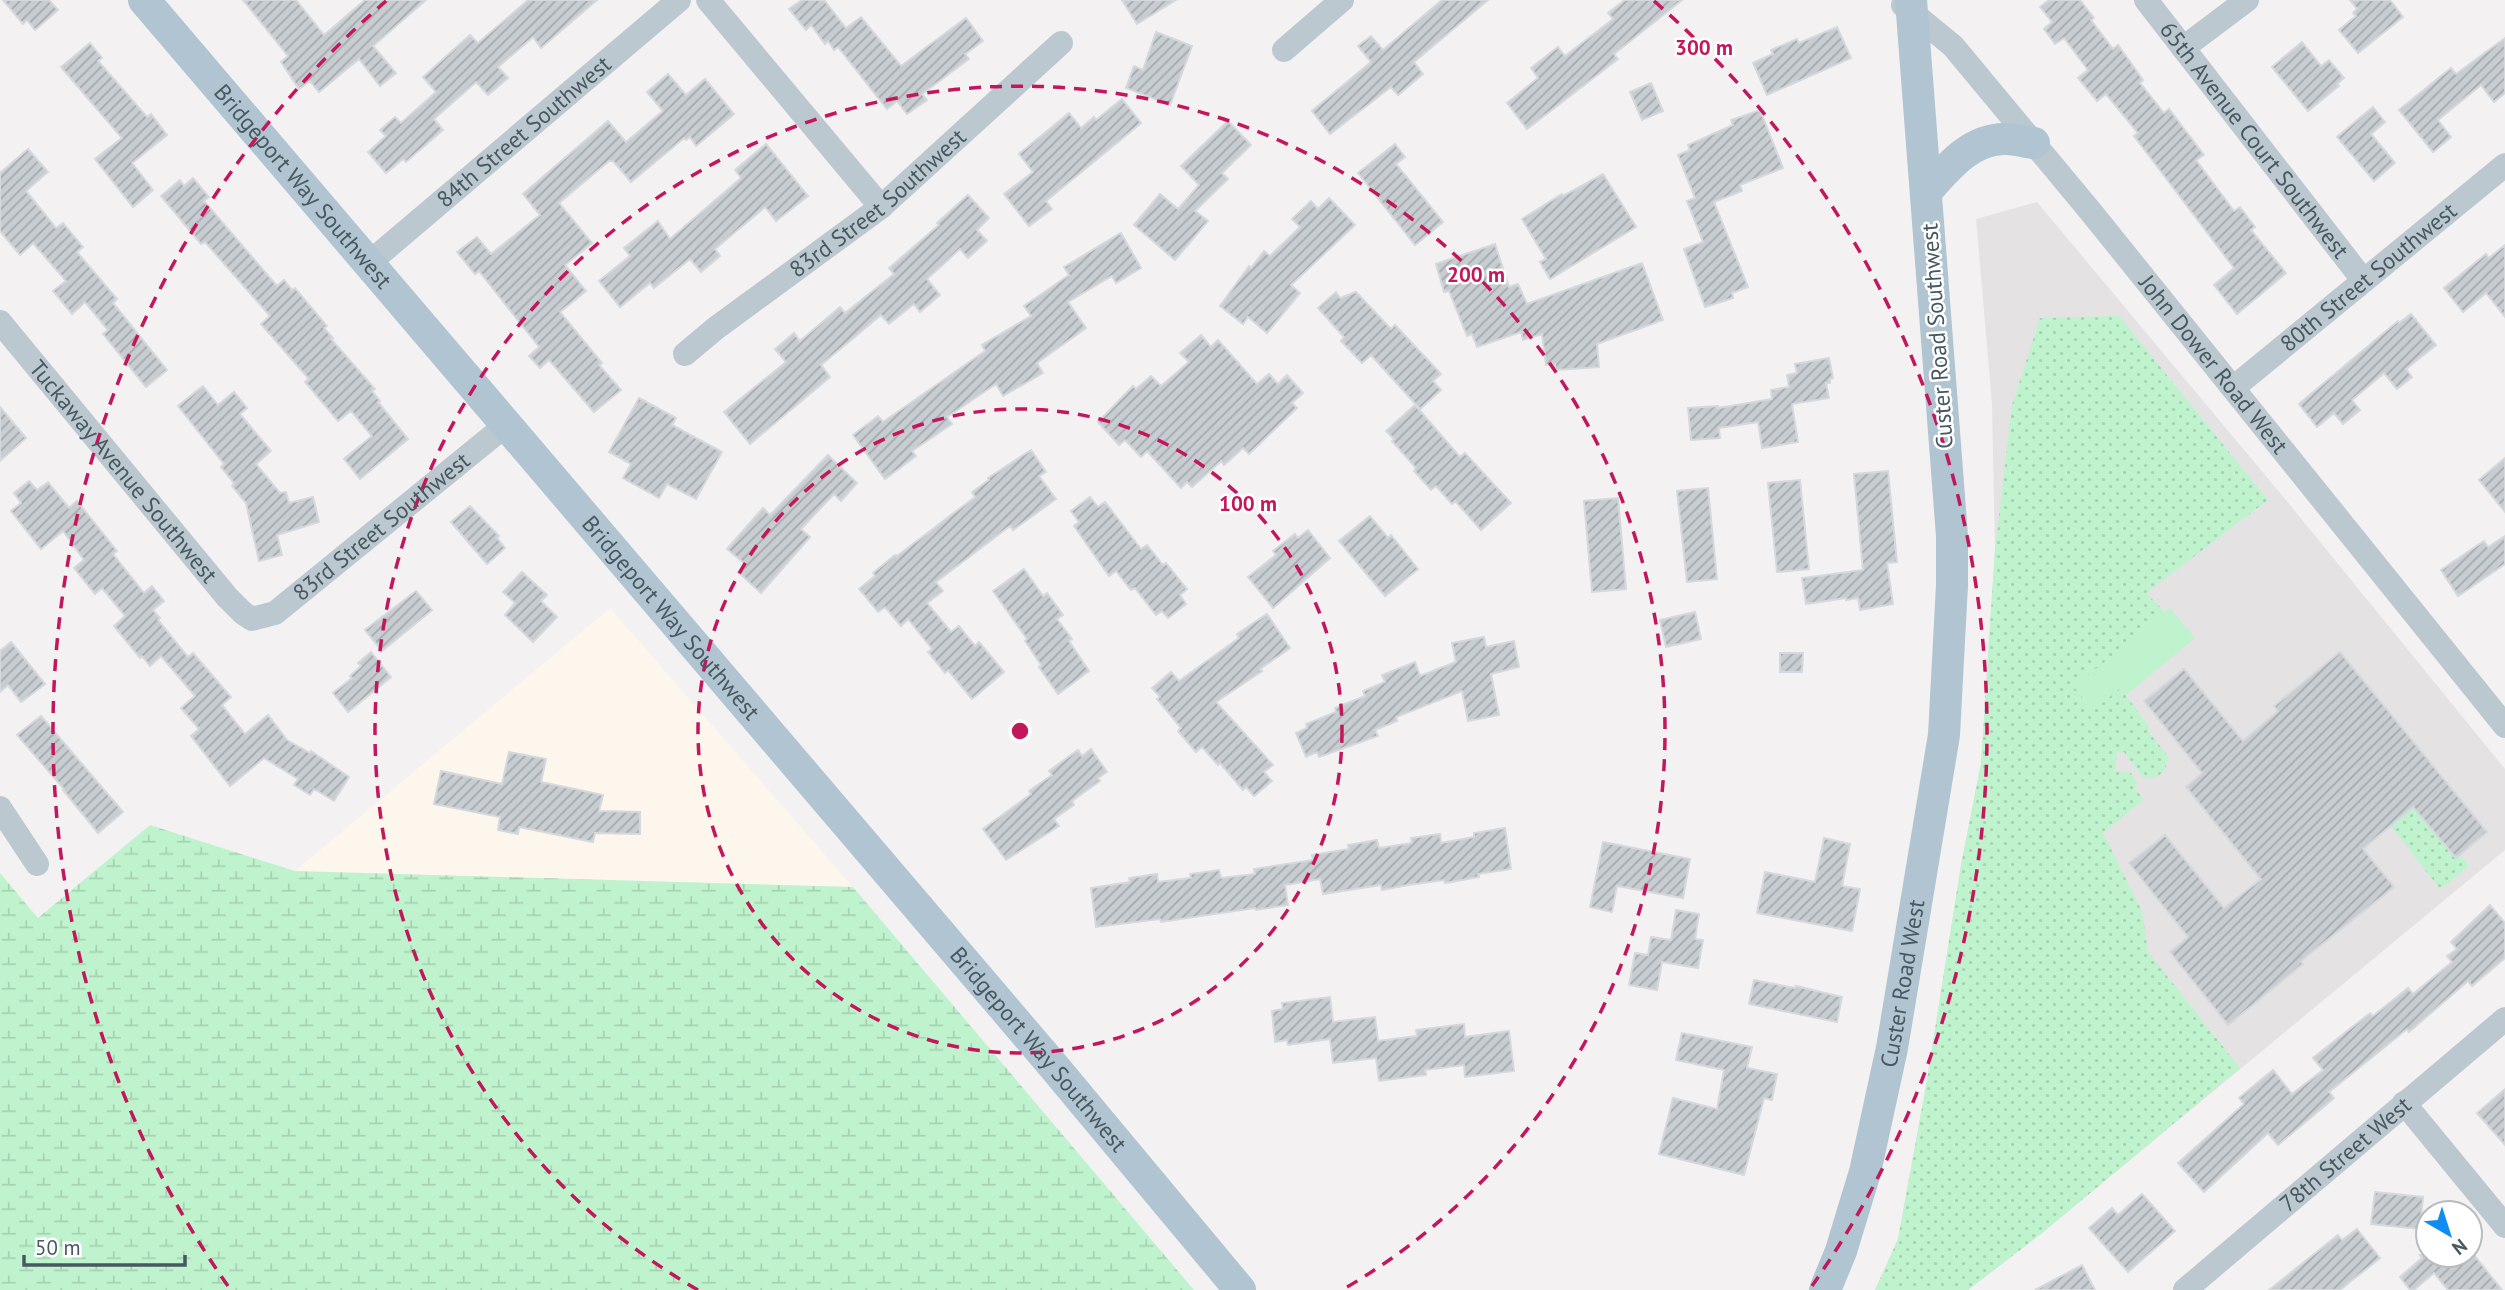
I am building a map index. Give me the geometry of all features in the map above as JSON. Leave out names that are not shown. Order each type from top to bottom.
[{"type":"main road","name":"Bridgeport Way Southwest","points":[[144,0],[1042,1052],[1240,1290]]},
{"type":"main road","name":"Custer Road Southwest","points":[[1906,4],[1926,192],[1952,536],[1947,672]]},
{"type":"main road","points":[[1926,192],[1956,161],[1982,143],[2006,139],[2034,144]]},
{"type":"main road","name":"Custer Road West","points":[[1825,1290],[1841,1251],[1865,1172],[1881,1103],[1944,735],[1947,672]]},
{"type":"street","name":"84th Street Southwest","points":[[369,263],[679,0]]},
{"type":"street","points":[[708,0],[881,207]]},
{"type":"street","points":[[1284,50],[1342,0]]},
{"type":"street","name":"65th Avenue Court Southwest","points":[[2146,0],[2363,280]]},
{"type":"street","points":[[2183,48],[2247,0]]},
{"type":"street","name":"John Dower Road West","points":[[1906,4],[1953,46],[2505,726]]},
{"type":"street","name":"83rd Street Southwest","points":[[685,354],[716,328],[881,207],[1061,43]]},
{"type":"street","name":"80th Street Southwest","points":[[2233,388],[2505,165]]},
{"type":"street","name":"Tuckaway Avenue Southwest","points":[[0,322],[227,597],[252,619]]},
{"type":"street","name":"83rd Street Southwest","points":[[252,619],[275,613],[506,425]]},
{"type":"street","points":[[0,808],[37,864]]},
{"type":"street","name":"78th Street West","points":[[2185,1290],[2505,1019]]},
{"type":"street","points":[[2404,1103],[2505,1226]]},
{"type":"shaded area","points":[[2037,202],[2290,505],[2505,769],[2505,850],[2041,1234],[1968,1290],[1875,1290],[1898,1239],[1927,1080],[1961,865],[1981,763],[1995,549],[1992,404],[1976,219]]},
{"type":"shaded area","points":[[610,608],[853,887],[295,871]]},
{"type":"green space","points":[[2119,316],[2268,500],[2146,593],[2164,614],[2074,687],[2120,688],[2168,756],[2165,770],[2156,778],[2143,778],[2124,752],[2117,752],[2115,771],[2130,772],[2137,782],[2135,789],[2144,799],[2103,833],[2142,911],[2148,952],[2240,1068],[2041,1234],[1968,1290],[1875,1290],[1898,1239],[1927,1080],[1961,865],[1981,763],[1995,549],[2012,405],[2040,318]]},
{"type":"green space","points":[[2170,608],[2195,638],[2126,695],[2120,688],[2093,711],[2074,687]]},
{"type":"green space","points":[[2413,807],[2455,858],[2460,854],[2469,866],[2440,889],[2391,826]]},
{"type":"green space","points":[[150,825],[295,871],[853,887],[1194,1290],[0,1290],[0,873],[38,918]]},
{"type":"building","points":[[3,0],[49,0],[58,10],[35,30],[27,20],[23,24]]},
{"type":"building","points":[[243,0],[296,0],[324,35],[365,0],[426,0],[373,46],[396,73],[380,86],[359,59],[319,92],[310,81],[299,89],[281,62],[288,56]]},
{"type":"building","points":[[528,0],[597,0],[541,48],[533,37],[498,67],[508,78],[488,95],[476,82],[434,119],[443,130],[406,162],[403,159],[386,173],[368,152],[386,136],[380,130],[395,117],[401,123],[436,92],[423,77],[470,35],[478,43]]},
{"type":"building","points":[[802,0],[824,0],[846,28],[861,17],[901,66],[966,18],[983,41],[965,54],[969,59],[922,94],[927,100],[907,114],[897,101],[887,109],[838,47],[834,50],[828,41],[825,44],[811,25],[806,30],[789,9]]},
{"type":"building","points":[[1122,0],[1176,0],[1137,24]]},
{"type":"building","points":[[1442,0],[1488,0],[1414,62],[1423,74],[1398,95],[1391,87],[1330,134],[1312,111],[1371,62],[1358,46],[1371,36],[1383,50]]},
{"type":"building","points":[[1625,0],[1682,0],[1614,54],[1618,59],[1527,129],[1507,103],[1538,78],[1531,68],[1558,47],[1565,56],[1613,19],[1608,13]]},
{"type":"building","points":[[2049,0],[2080,0],[2113,49],[2118,45],[2143,80],[2140,83],[2164,113],[2169,109],[2204,155],[2196,160],[2234,211],[2240,207],[2255,227],[2251,230],[2286,273],[2237,314],[2214,285],[2234,268],[2134,136],[2138,133],[2106,94],[2097,101],[2078,78],[2088,70],[2064,38],[2055,44],[2044,29],[2052,22],[2040,7]]},
{"type":"building","points":[[2350,0],[2390,0],[2403,17],[2358,53],[2339,30],[2356,16],[2353,13],[2357,9]]},
{"type":"building","points":[[1837,27],[1851,58],[1767,95],[1753,63],[1773,54],[1771,50],[1797,39],[1799,43]]},
{"type":"building","points":[[1156,32],[1192,46],[1170,105],[1126,88],[1134,66],[1143,70]]},
{"type":"building","points":[[2505,38],[2505,93],[2494,102],[2481,85],[2438,120],[2451,137],[2433,152],[2399,110],[2451,68],[2456,74]]},
{"type":"building","points":[[2302,42],[2321,66],[2329,60],[2344,78],[2337,84],[2339,86],[2308,111],[2272,67]]},
{"type":"building","points":[[90,43],[102,58],[98,61],[147,117],[151,114],[167,135],[132,163],[153,190],[133,207],[95,159],[122,138],[61,67]]},
{"type":"building","points":[[668,74],[686,95],[705,79],[734,114],[696,146],[690,137],[686,140],[684,138],[631,182],[613,161],[609,161],[559,203],[592,243],[565,265],[586,291],[560,312],[621,390],[594,412],[549,360],[540,368],[529,356],[539,347],[479,271],[475,274],[457,252],[477,237],[491,254],[540,215],[523,194],[608,121],[626,142],[663,111],[647,92]]},
{"type":"building","points":[[1651,83],[1663,111],[1642,120],[1630,92]]},
{"type":"building","points":[[1122,99],[1141,123],[1046,201],[1052,209],[1029,226],[1004,194],[1033,172],[1019,154],[1069,113],[1081,128],[1094,117],[1096,120]]},
{"type":"building","points":[[2373,107],[2385,122],[2371,134],[2395,163],[2374,181],[2337,137]]},
{"type":"building","points":[[1760,110],[1783,168],[1740,185],[1742,191],[1714,202],[1748,287],[1732,293],[1733,298],[1705,307],[1684,249],[1703,242],[1687,201],[1695,198],[1678,155],[1690,150],[1688,145],[1733,125],[1731,120]]},
{"type":"building","points":[[1228,121],[1251,145],[1222,173],[1228,179],[1195,211],[1208,221],[1175,260],[1134,225],[1160,194],[1178,209],[1199,185],[1181,166]]},
{"type":"building","points":[[766,144],[808,196],[776,221],[765,207],[715,249],[720,256],[701,272],[690,259],[654,288],[650,283],[620,307],[599,281],[630,256],[624,248],[658,221],[670,239],[741,178],[735,170]]},
{"type":"building","points":[[1395,144],[1405,157],[1396,164],[1443,222],[1415,245],[1358,173]]},
{"type":"building","points":[[28,149],[48,172],[26,191],[56,228],[63,223],[83,247],[77,252],[117,299],[113,303],[167,370],[146,387],[103,334],[108,330],[85,302],[72,314],[53,291],[66,281],[33,243],[20,255],[0,231],[0,173]]},
{"type":"building","points":[[1603,174],[1636,227],[1550,279],[1540,262],[1546,259],[1522,219],[1562,194],[1563,196]]},
{"type":"building","points":[[193,178],[209,197],[204,201],[277,286],[284,280],[292,290],[295,288],[327,326],[324,328],[333,338],[331,339],[375,389],[372,391],[380,401],[378,402],[408,439],[360,479],[344,459],[372,436],[351,411],[338,421],[305,382],[309,379],[261,324],[270,316],[205,242],[201,244],[161,196],[180,180],[184,186]]},
{"type":"building","points":[[968,195],[989,218],[977,230],[987,241],[968,258],[960,249],[927,279],[940,295],[920,312],[914,304],[889,324],[881,315],[821,365],[830,377],[750,444],[724,412],[786,362],[775,349],[794,333],[800,341],[840,307],[845,313],[894,274],[889,268],[939,225],[937,223]]},
{"type":"building","points":[[1329,198],[1355,225],[1291,285],[1300,293],[1267,333],[1248,317],[1243,324],[1220,306],[1249,266],[1251,268],[1264,251],[1270,256],[1300,227],[1292,219],[1311,201],[1318,209]]},
{"type":"building","points":[[1121,233],[1141,268],[1116,283],[1112,276],[1068,302],[1086,328],[1037,363],[1043,373],[1003,396],[996,384],[947,417],[952,424],[912,451],[916,456],[885,479],[853,435],[878,416],[883,422],[985,351],[982,345],[1031,316],[1024,306],[1069,275],[1064,267]]},
{"type":"building","points":[[1495,244],[1509,287],[1518,284],[1527,304],[1642,263],[1663,320],[1597,344],[1599,367],[1556,370],[1555,364],[1546,365],[1542,334],[1523,340],[1521,332],[1477,347],[1472,334],[1467,336],[1449,291],[1444,292],[1436,264]]},
{"type":"building","points":[[2505,245],[2505,317],[2486,293],[2463,312],[2444,288],[2486,254],[2489,258]]},
{"type":"building","points":[[1336,292],[1340,298],[1356,292],[1391,329],[1395,325],[1441,374],[1433,381],[1441,390],[1420,409],[1371,355],[1362,363],[1341,341],[1344,337],[1318,308]]},
{"type":"building","points":[[2411,314],[2436,345],[2406,369],[2412,377],[2397,389],[2384,373],[2352,400],[2360,410],[2343,424],[2334,413],[2317,427],[2299,404],[2398,321],[2399,323]]},
{"type":"building","points":[[1201,335],[1211,347],[1218,340],[1257,384],[1269,374],[1278,384],[1287,375],[1303,393],[1292,403],[1297,408],[1249,454],[1243,448],[1224,465],[1221,461],[1192,487],[1187,482],[1181,488],[1147,451],[1141,457],[1125,440],[1119,445],[1098,422],[1133,386],[1136,389],[1151,376],[1161,386],[1189,362],[1180,353]]},
{"type":"building","points":[[1829,358],[1833,378],[1830,383],[1826,383],[1829,398],[1792,404],[1798,442],[1762,448],[1758,422],[1719,428],[1720,438],[1691,440],[1688,408],[1718,408],[1772,399],[1771,390],[1789,387],[1787,375],[1797,373],[1795,364]]},
{"type":"building","points":[[203,386],[218,405],[234,392],[247,408],[240,414],[271,451],[256,464],[280,493],[286,492],[289,503],[313,497],[319,522],[277,535],[282,555],[259,561],[246,503],[221,467],[224,464],[178,406]]},
{"type":"building","points":[[639,398],[676,418],[672,425],[722,452],[696,499],[667,484],[659,498],[623,478],[631,464],[609,452]]},
{"type":"building","points":[[1415,405],[1460,457],[1465,453],[1511,503],[1481,530],[1455,501],[1452,504],[1436,486],[1431,490],[1386,431]]},
{"type":"building","points":[[0,407],[26,438],[0,461]]},
{"type":"building","points":[[1031,450],[1046,472],[1039,476],[1056,499],[1013,530],[1010,526],[936,582],[943,591],[927,603],[951,632],[959,626],[975,646],[979,642],[1004,672],[972,699],[948,670],[945,673],[928,652],[932,649],[908,619],[901,626],[885,607],[878,612],[859,589],[895,555],[975,497],[972,492],[989,480],[988,478]]},
{"type":"building","points":[[828,455],[857,483],[841,501],[834,494],[801,529],[810,537],[761,593],[738,572],[745,564],[727,549],[763,508],[770,515]]},
{"type":"building","points":[[2505,458],[2505,512],[2479,480]]},
{"type":"building","points":[[1888,471],[1897,562],[1887,563],[1893,604],[1860,610],[1858,598],[1846,598],[1806,604],[1802,578],[1863,570],[1854,474]]},
{"type":"building","points":[[1800,480],[1809,569],[1777,572],[1768,483]]},
{"type":"building","points":[[29,481],[37,490],[48,482],[69,508],[77,501],[117,551],[113,554],[144,593],[152,586],[164,601],[153,610],[160,618],[158,620],[188,657],[193,653],[231,697],[222,705],[245,734],[268,715],[287,740],[310,753],[311,751],[349,777],[334,801],[314,789],[310,795],[294,785],[298,779],[264,758],[230,786],[191,736],[199,729],[181,708],[195,696],[161,656],[150,666],[114,626],[125,616],[102,588],[95,594],[74,568],[84,560],[63,531],[41,549],[11,511],[21,503],[14,493]]},
{"type":"building","points":[[1708,488],[1717,579],[1687,582],[1677,491]]},
{"type":"building","points":[[1090,497],[1098,507],[1105,502],[1141,549],[1147,545],[1187,589],[1180,595],[1186,604],[1168,618],[1162,611],[1156,615],[1135,588],[1131,590],[1116,571],[1109,576],[1074,526],[1079,522],[1071,511]]},
{"type":"building","points":[[1618,498],[1626,589],[1592,592],[1584,501]]},
{"type":"building","points":[[470,506],[499,536],[497,538],[505,548],[487,564],[451,522]]},
{"type":"building","points":[[1370,516],[1388,538],[1391,535],[1418,569],[1385,596],[1339,541]]},
{"type":"building","points":[[1308,530],[1330,558],[1273,608],[1248,577],[1276,555],[1273,551],[1295,534],[1298,538]]},
{"type":"building","points":[[2505,536],[2505,564],[2458,596],[2441,570],[2484,541],[2488,547]]},
{"type":"building","points":[[1024,569],[1043,596],[1047,593],[1063,615],[1057,619],[1072,639],[1069,641],[1089,671],[1058,694],[1039,667],[1041,665],[1025,641],[1027,639],[993,591]]},
{"type":"building","points":[[522,572],[547,595],[541,601],[557,617],[533,642],[505,615],[515,603],[503,592]]},
{"type":"building","points":[[416,591],[432,610],[382,651],[365,630]]},
{"type":"building","points":[[1695,612],[1701,639],[1666,647],[1660,620]]},
{"type":"building","points":[[1267,614],[1290,648],[1216,702],[1273,765],[1264,772],[1272,781],[1254,796],[1246,787],[1243,790],[1202,747],[1196,752],[1178,731],[1181,728],[1157,699],[1160,697],[1152,688],[1171,672],[1179,681],[1239,638],[1237,634]]},
{"type":"building","points":[[1484,637],[1486,647],[1514,641],[1519,667],[1491,674],[1499,715],[1468,721],[1462,691],[1396,717],[1397,721],[1375,730],[1378,736],[1319,757],[1317,752],[1306,757],[1296,733],[1307,728],[1306,724],[1365,696],[1363,691],[1385,682],[1382,675],[1415,662],[1420,676],[1456,662],[1452,643]]},
{"type":"building","points":[[11,642],[45,684],[21,702],[8,685],[0,692],[0,651]]},
{"type":"building","points":[[371,652],[391,677],[348,712],[333,693],[352,678],[350,676],[361,666],[358,663]]},
{"type":"building","points":[[2340,652],[2487,832],[2456,858],[2413,807],[2363,849],[2394,887],[2301,961],[2303,964],[2228,1025],[2170,952],[2188,937],[2129,863],[2165,835],[2224,908],[2261,879],[2186,787],[2202,773],[2144,701],[2184,669],[2243,741],[2278,711],[2274,706]]},
{"type":"building","points":[[1780,653],[1803,653],[1802,672],[1780,672]]},
{"type":"building","points":[[41,716],[123,812],[98,833],[17,735]]},
{"type":"building","points":[[1091,749],[1107,772],[1098,778],[1100,781],[1072,801],[1074,805],[1054,819],[1059,826],[1006,860],[983,829],[1031,794],[1029,791],[1052,775],[1049,771],[1078,750],[1082,756]]},
{"type":"building","points":[[509,752],[546,759],[541,782],[603,795],[599,811],[640,812],[640,834],[595,833],[593,842],[519,827],[518,834],[498,830],[500,817],[434,804],[441,771],[502,784]]},
{"type":"building","points":[[1505,828],[1511,869],[1478,874],[1479,877],[1382,890],[1381,885],[1323,894],[1320,879],[1285,885],[1288,905],[1161,922],[1160,919],[1096,927],[1091,888],[1130,882],[1129,878],[1157,874],[1158,882],[1191,878],[1190,874],[1219,870],[1221,878],[1255,874],[1254,869],[1313,860],[1312,855],[1349,849],[1348,845],[1377,840],[1379,848],[1412,843],[1411,838],[1440,834],[1441,843],[1474,837],[1474,833]]},
{"type":"building","points":[[1824,838],[1850,844],[1842,886],[1860,889],[1852,931],[1757,913],[1765,872],[1815,882]]},
{"type":"building","points":[[1603,842],[1690,859],[1683,898],[1617,886],[1612,912],[1590,907]]},
{"type":"building","points":[[2490,905],[2505,923],[2505,958],[2472,986],[2468,981],[2409,1032],[2407,1029],[2329,1092],[2334,1098],[2278,1145],[2268,1133],[2204,1192],[2178,1163],[2244,1104],[2239,1098],[2273,1070],[2292,1094],[2323,1070],[2313,1058],[2370,1013],[2373,1016],[2408,988],[2413,994],[2452,962],[2447,956],[2457,949],[2451,942]]},
{"type":"building","points":[[1676,910],[1699,914],[1695,939],[1703,940],[1698,968],[1662,962],[1657,990],[1629,985],[1635,953],[1648,955],[1651,937],[1671,940]]},
{"type":"building","points":[[1754,980],[1842,997],[1837,1022],[1749,1004]]},
{"type":"building","points":[[1330,997],[1333,1022],[1375,1017],[1378,1041],[1417,1036],[1416,1030],[1464,1024],[1465,1037],[1509,1031],[1514,1071],[1465,1077],[1464,1065],[1425,1070],[1426,1075],[1379,1081],[1376,1058],[1333,1063],[1330,1039],[1288,1045],[1287,1040],[1275,1042],[1272,1011],[1283,1009],[1282,1003]]},
{"type":"building","points":[[1682,1033],[1752,1047],[1747,1068],[1777,1074],[1772,1100],[1764,1098],[1744,1175],[1659,1154],[1673,1098],[1717,1109],[1724,1070],[1676,1060]]},
{"type":"building","points":[[2505,1089],[2505,1145],[2477,1113]]},
{"type":"building","points":[[2375,1192],[2423,1197],[2414,1199],[2414,1228],[2371,1224]]},
{"type":"building","points":[[2142,1194],[2175,1231],[2128,1272],[2089,1228],[2112,1208],[2118,1215]]},
{"type":"building","points":[[2357,1229],[2380,1258],[2340,1290],[2269,1290],[2338,1235],[2342,1240]]},
{"type":"building","points":[[2082,1265],[2095,1290],[2035,1290]]},
{"type":"building","points":[[2414,1265],[2414,1269],[2484,1268],[2502,1290],[2448,1290],[2434,1273],[2414,1290],[2410,1290],[2400,1277]]}]
